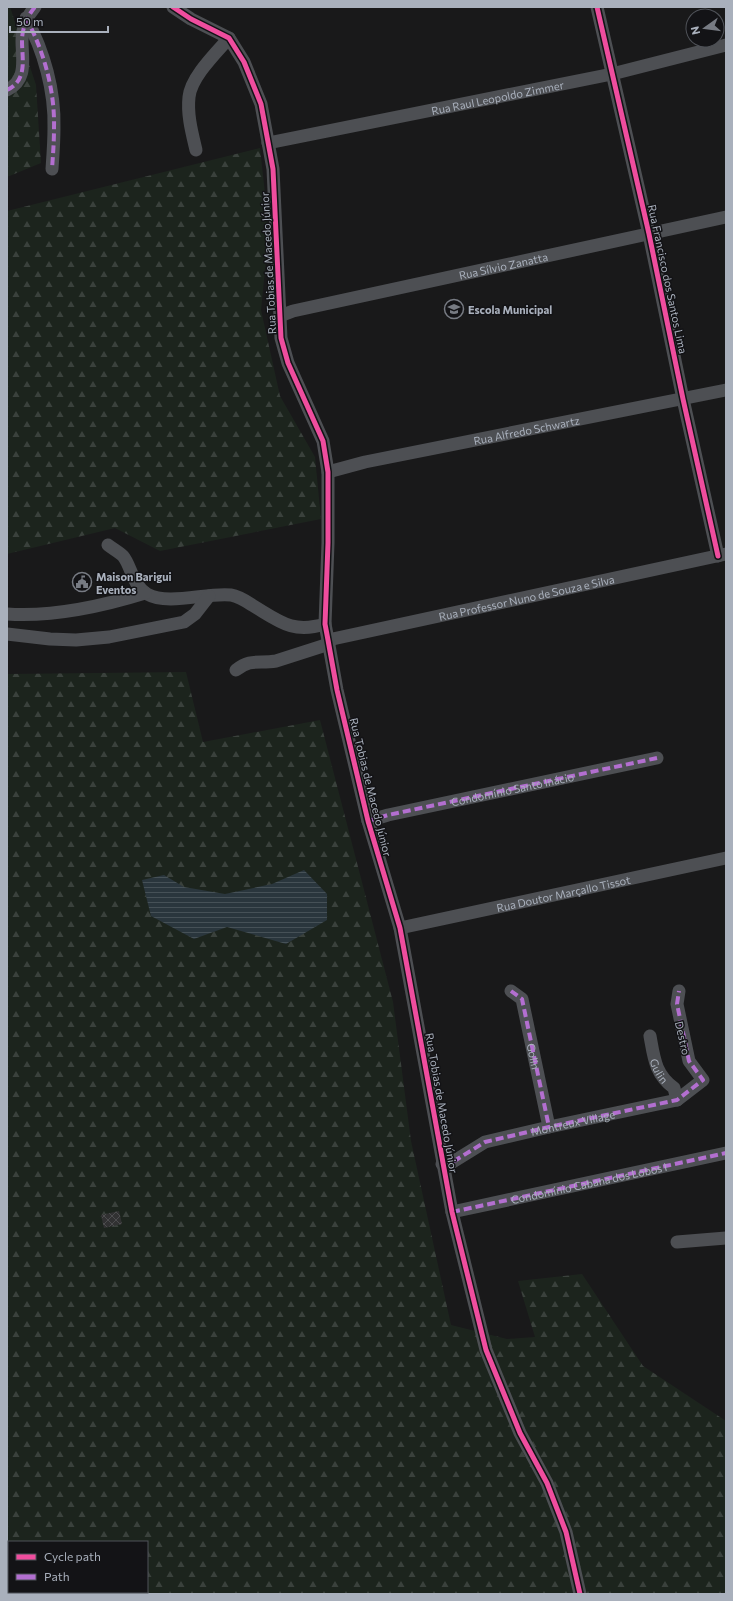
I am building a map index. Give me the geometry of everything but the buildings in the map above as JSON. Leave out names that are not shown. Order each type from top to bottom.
[{"type":"street","points":[[7,90],[13,88],[20,77],[24,65],[22,39],[26,18],[35,7]]},
{"type":"street","points":[[173,7],[191,19],[229,38],[198,75],[189,96],[190,124],[196,150]]},
{"type":"street","name":"Rua Francisco dos Santos Lima","points":[[597,7],[649,234],[683,399],[722,555]]},
{"type":"street","points":[[26,18],[34,33],[49,74],[54,127],[52,169]]},
{"type":"street","name":"Rua Tobias de Macedo Júnior","points":[[229,38],[244,62],[261,104],[273,169],[282,338],[288,363],[322,441],[328,472],[328,542],[325,624],[328,642],[337,690],[368,821],[400,928],[452,1212],[486,1350],[520,1433],[547,1483],[566,1532],[580,1594]]},
{"type":"street","name":"Rua Raul Leopoldo Zimmer","points":[[268,143],[612,74],[726,45]]},
{"type":"street","name":"Rua Sílvio Zanatta","points":[[280,316],[293,311],[726,217]]},
{"type":"street","name":"Rua Alfredo Schwartz","points":[[328,472],[365,462],[726,390]]},
{"type":"street","points":[[108,545],[124,556],[133,579],[145,593],[155,598],[188,598],[231,595],[245,601],[282,624],[314,628],[325,624]]},
{"type":"street","name":"Rua Professor Nuno de Souza e Silva","points":[[236,670],[248,663],[268,662],[328,642],[722,555]]},
{"type":"street","points":[[7,614],[43,614],[116,602],[145,593]]},
{"type":"street","points":[[7,634],[50,639],[76,640],[109,637],[184,622],[195,614],[209,596]]},
{"type":"street","name":"Condomínio Santo Inácio","points":[[368,821],[388,815],[657,758]]},
{"type":"street","name":"Rua Doutor Marçallo Tissot","points":[[400,928],[726,858]]},
{"type":"street","name":"Golin","points":[[511,991],[522,999],[549,1127]]},
{"type":"street","name":"Destro","points":[[679,991],[677,1004],[689,1061],[703,1080]]},
{"type":"street","name":"Gulin","points":[[650,1036],[656,1067],[667,1083],[674,1088],[677,1100]]},
{"type":"street","name":"Montreux Village","points":[[442,1164],[451,1163],[485,1142],[677,1100],[703,1080]]},
{"type":"street","name":"Condomínio Cabana dos Lobos I","points":[[452,1212],[726,1153]]},
{"type":"street","points":[[677,1242],[726,1238]]},
{"type":"green space","points":[[7,7],[10,7],[36,85],[41,163],[7,177]]},
{"type":"green space","points":[[260,148],[269,230],[261,310],[280,396],[315,457],[321,519],[160,551],[115,528],[7,554],[7,211]]},
{"type":"green space","points":[[186,672],[203,742],[320,720],[393,1002],[411,1141],[451,1325],[507,1339],[535,1337],[518,1281],[582,1274],[643,1366],[726,1421],[726,1594],[7,1594],[7,674]]},
{"type":"shaded area","points":[[304,870],[327,894],[327,920],[286,944],[227,927],[194,939],[151,916],[142,880],[164,875],[184,887],[225,894],[272,884]]},
{"type":"marked path","points":[[7,90],[14,86],[21,75],[24,27],[27,19],[35,7]]},
{"type":"marked path","points":[[26,18],[43,58],[53,100],[54,138],[52,169]]},
{"type":"marked path","points":[[368,821],[388,815],[657,758]]},
{"type":"marked path","points":[[511,991],[522,999],[549,1127]]},
{"type":"marked path","points":[[442,1164],[451,1163],[485,1142],[677,1100],[703,1080],[689,1061],[677,1004],[679,991]]},
{"type":"marked path","points":[[452,1212],[726,1153]]},
{"type":"cycle path","points":[[173,7],[191,19],[229,38],[244,62],[261,104],[273,169],[281,338],[288,363],[323,441],[328,472],[328,543],[325,624],[337,690],[368,821],[400,928],[452,1212],[486,1350],[520,1433],[547,1483],[566,1532],[580,1594]]},
{"type":"cycle path","points":[[597,7],[649,234],[683,399],[718,556]]},
{"type":"place","name":"Escola Municipal","points":[[454,309]]},
{"type":"place","name":"Maison Barigui Eventos","points":[[82,582]]}]
